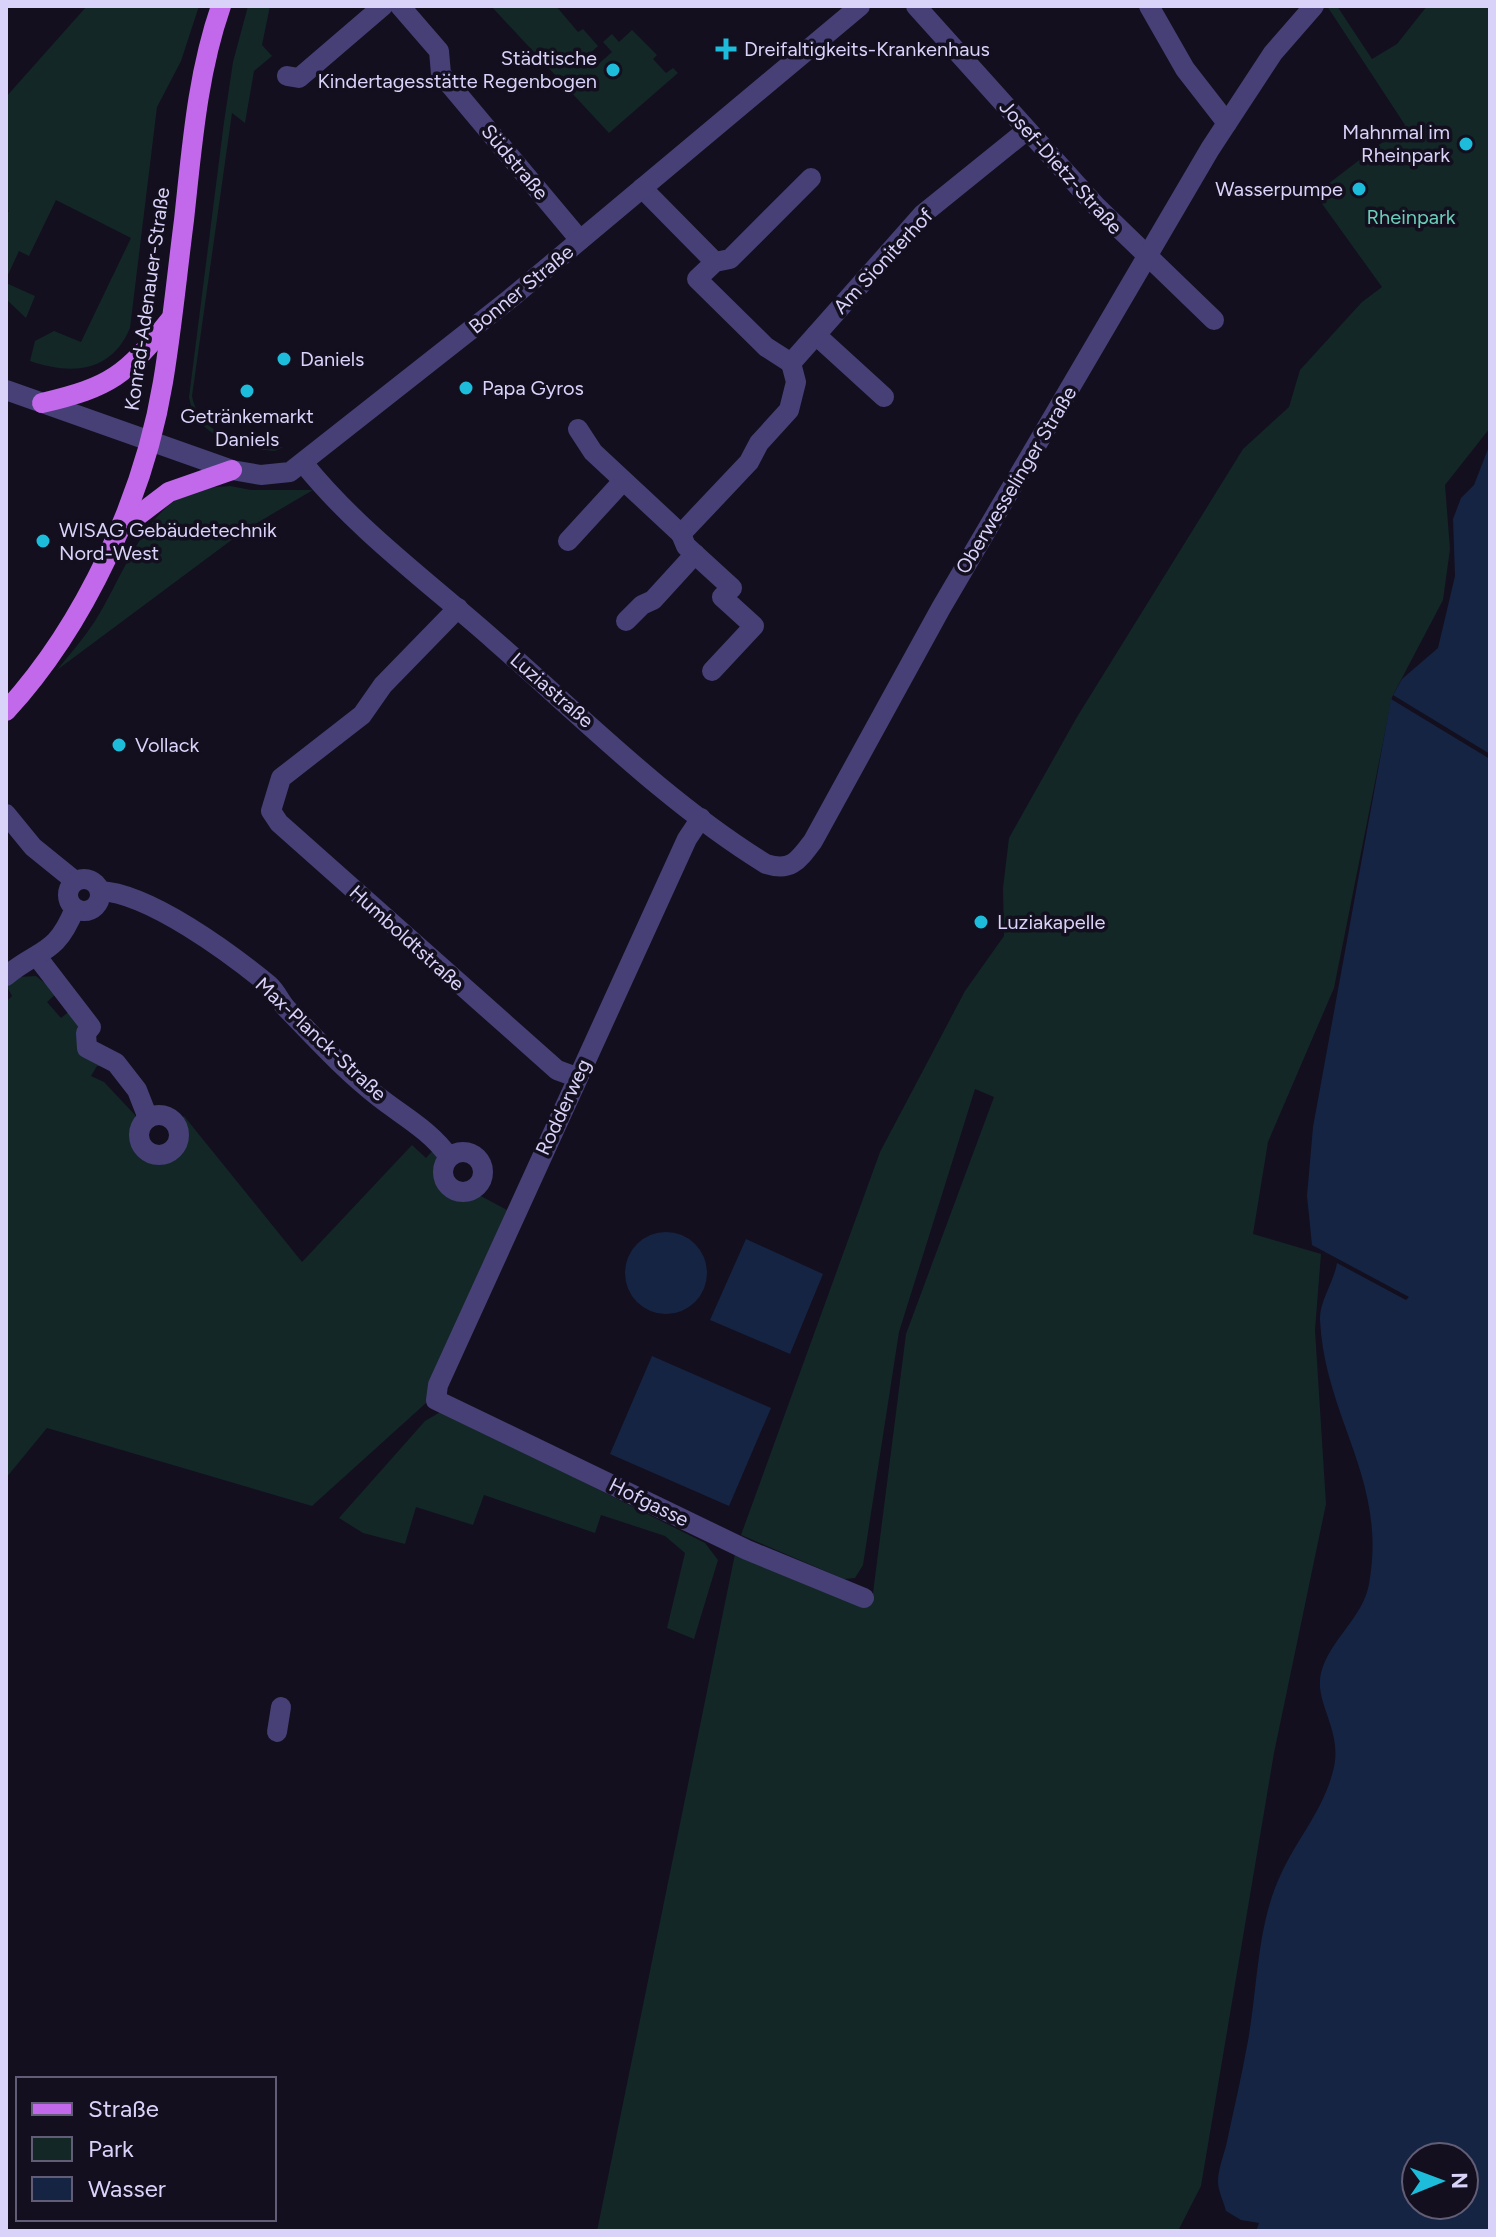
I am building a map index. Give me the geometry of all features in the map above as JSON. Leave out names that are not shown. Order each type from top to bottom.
[{"type":"main road","name":"Konrad-Adenauer-Straße","points":[[7,710],[61,642],[119,530],[149,441],[163,381],[202,69],[221,6]]},
{"type":"main road","points":[[42,403],[100,388],[124,372],[172,317]]},
{"type":"main road","points":[[119,530],[169,492],[232,470]]},
{"type":"street","points":[[287,76],[299,78],[383,6]]},
{"type":"street","name":"Südstraße","points":[[400,6],[439,51],[441,74],[580,240]]},
{"type":"street","name":"Bonner Straße","points":[[6,390],[232,470],[273,475],[304,464],[580,240],[860,6]]},
{"type":"street","name":"Josef-Dietz-Straße","points":[[916,6],[1146,259],[1214,320]]},
{"type":"street","points":[[1149,6],[1185,69],[1227,123]]},
{"type":"street","name":"Oberwesselinger Straße","points":[[813,841],[941,608],[1227,123],[1273,53],[1314,6]]},
{"type":"street","name":"Am Sioniterhof","points":[[791,363],[923,214],[1027,130]]},
{"type":"street","points":[[681,534],[749,462],[759,443],[789,410],[796,382],[791,363],[766,347],[697,279],[715,262],[730,259],[811,178]]},
{"type":"street","points":[[642,188],[715,262]]},
{"type":"street","points":[[816,335],[884,397]]},
{"type":"street","points":[[578,429],[593,452],[681,534],[695,554],[732,588],[722,597],[754,626],[712,671]]},
{"type":"street","name":"Luziastraße","points":[[304,464],[322,487],[701,818],[752,855],[782,869],[796,864],[813,841]]},
{"type":"street","points":[[568,541],[623,481]]},
{"type":"street","points":[[626,621],[642,605],[653,600],[695,554]]},
{"type":"street","name":"Humboldtstraße","points":[[458,608],[383,685],[362,715],[281,778],[273,795],[271,811],[279,823],[557,1070],[576,1077]]},
{"type":"street","name":"Max-Planck-Straße","points":[[6,814],[33,847],[75,881],[90,880],[100,891],[120,892],[183,926],[269,985],[283,1005],[323,1045],[381,1100],[402,1112],[449,1157]]},
{"type":"street","name":"Rodderweg","points":[[436,1400],[438,1385],[576,1077],[687,839],[701,818]]},
{"type":"street","points":[[75,881],[68,897],[75,908]]},
{"type":"street","points":[[75,908],[93,908],[100,891]]},
{"type":"street","points":[[6,976],[38,958],[65,932],[75,908]]},
{"type":"street","points":[[38,958],[91,1027],[86,1033],[87,1048],[116,1063],[137,1090],[148,1118]]},
{"type":"street","name":"Hofgasse","points":[[436,1400],[747,1550],[864,1598]]},
{"type":"street","points":[[277,1732],[281,1707]]},
{"type":"green space","points":[[87,6],[199,6],[181,61],[157,107],[130,328],[112,354],[101,362],[75,369],[30,361],[35,341],[54,331],[81,342],[131,238],[56,200],[29,256],[19,251],[6,279],[6,215],[9,211],[6,208],[6,97]]},
{"type":"green space","points":[[248,6],[270,6],[262,45],[272,56],[254,71],[245,123],[232,113],[192,396],[196,410],[215,430],[255,446],[283,447],[275,451],[248,447],[221,438],[200,422],[189,397],[233,62]]},
{"type":"green space","name":"Städtische Kindertagesstätte Regenbogen","points":[[491,6],[556,6],[578,32],[583,29],[598,46],[586,57],[595,67],[612,52],[603,42],[612,34],[619,42],[632,30],[657,55],[653,59],[666,73],[673,68],[678,73],[609,133]]},
{"type":"green space","name":"Rheinpark","points":[[1327,6],[1337,6],[1372,59],[1397,44],[1427,6],[1490,6],[1490,428],[1445,485],[1450,549],[1443,600],[1392,697],[1334,988],[1268,1142],[1253,1234],[1321,1254],[1315,1330],[1326,1504],[1274,1753],[1201,2186],[1178,2231],[597,2231],[736,1549],[872,1601],[906,1334],[994,1097],[975,1089],[899,1332],[863,1565],[855,1578],[844,1579],[741,1535],[880,1152],[965,991],[1004,936],[1003,888],[1009,838],[1077,717],[1243,449],[1289,407],[1300,370],[1362,302],[1382,287],[1315,194],[1405,125]]},
{"type":"green space","points":[[6,283],[35,296],[26,318],[6,299]]},
{"type":"green space","points":[[230,486],[251,490],[313,490],[245,530],[57,670],[95,621],[134,550],[158,515],[188,493]]},
{"type":"green space","points":[[36,976],[57,993],[47,1002],[61,1018],[71,1010],[110,1067],[97,1066],[91,1076],[104,1082],[135,1115],[134,1143],[140,1155],[154,1162],[176,1154],[185,1140],[180,1119],[184,1116],[302,1262],[412,1145],[426,1158],[434,1149],[438,1155],[435,1179],[448,1195],[465,1199],[479,1195],[507,1210],[426,1403],[312,1506],[47,1428],[6,1478],[6,1002],[12,996],[6,985],[19,977]]},
{"type":"green space","points":[[442,1411],[705,1543],[718,1560],[694,1639],[667,1628],[685,1553],[665,1536],[601,1515],[595,1533],[484,1495],[473,1525],[416,1507],[405,1544],[363,1533],[339,1518],[425,1421]]},
{"type":"water","points":[[1490,444],[1490,754],[1393,695],[1402,679],[1438,648],[1455,576],[1453,519],[1461,498],[1474,485]]},
{"type":"water","points":[[1391,699],[1490,759],[1490,2231],[1256,2231],[1259,2223],[1241,2220],[1226,2211],[1218,2185],[1251,2025],[1267,1915],[1281,1874],[1318,1809],[1334,1767],[1334,1740],[1321,1695],[1321,1673],[1331,1650],[1366,1596],[1369,1584],[1373,1547],[1370,1513],[1324,1356],[1320,1320],[1322,1306],[1337,1263],[1406,1300],[1409,1297],[1312,1245],[1307,1196],[1313,1127]]},
{"type":"water","points":[[666,1232],[682,1235],[695,1244],[704,1257],[707,1273],[704,1289],[695,1302],[682,1311],[666,1314],[650,1311],[637,1302],[628,1289],[625,1273],[628,1257],[637,1244],[650,1235]]},
{"type":"water","points":[[746,1239],[823,1274],[790,1354],[710,1320]]},
{"type":"water","points":[[652,1356],[771,1408],[729,1506],[610,1454]]},
{"type":"place","name":"Dreifaltigkeits-Krankenhaus","points":[[726,49]]},
{"type":"place","name":"Städtische Kindertagesstätte Regenbogen","points":[[613,70]]},
{"type":"place","name":"Mahnmal im Rheinpark","points":[[1466,144]]},
{"type":"place","name":"Wasserpumpe","points":[[1359,189]]},
{"type":"place","name":"Daniels","points":[[284,359]]},
{"type":"place","name":"Papa Gyros","points":[[466,388]]},
{"type":"place","name":"Getränkemarkt Daniels","points":[[247,391]]},
{"type":"place","name":"WISAG Gebäudetechnik Nord-West","points":[[43,541]]},
{"type":"place","name":"Vollack","points":[[119,745]]},
{"type":"place","name":"Luziakapelle","points":[[981,922]]}]
